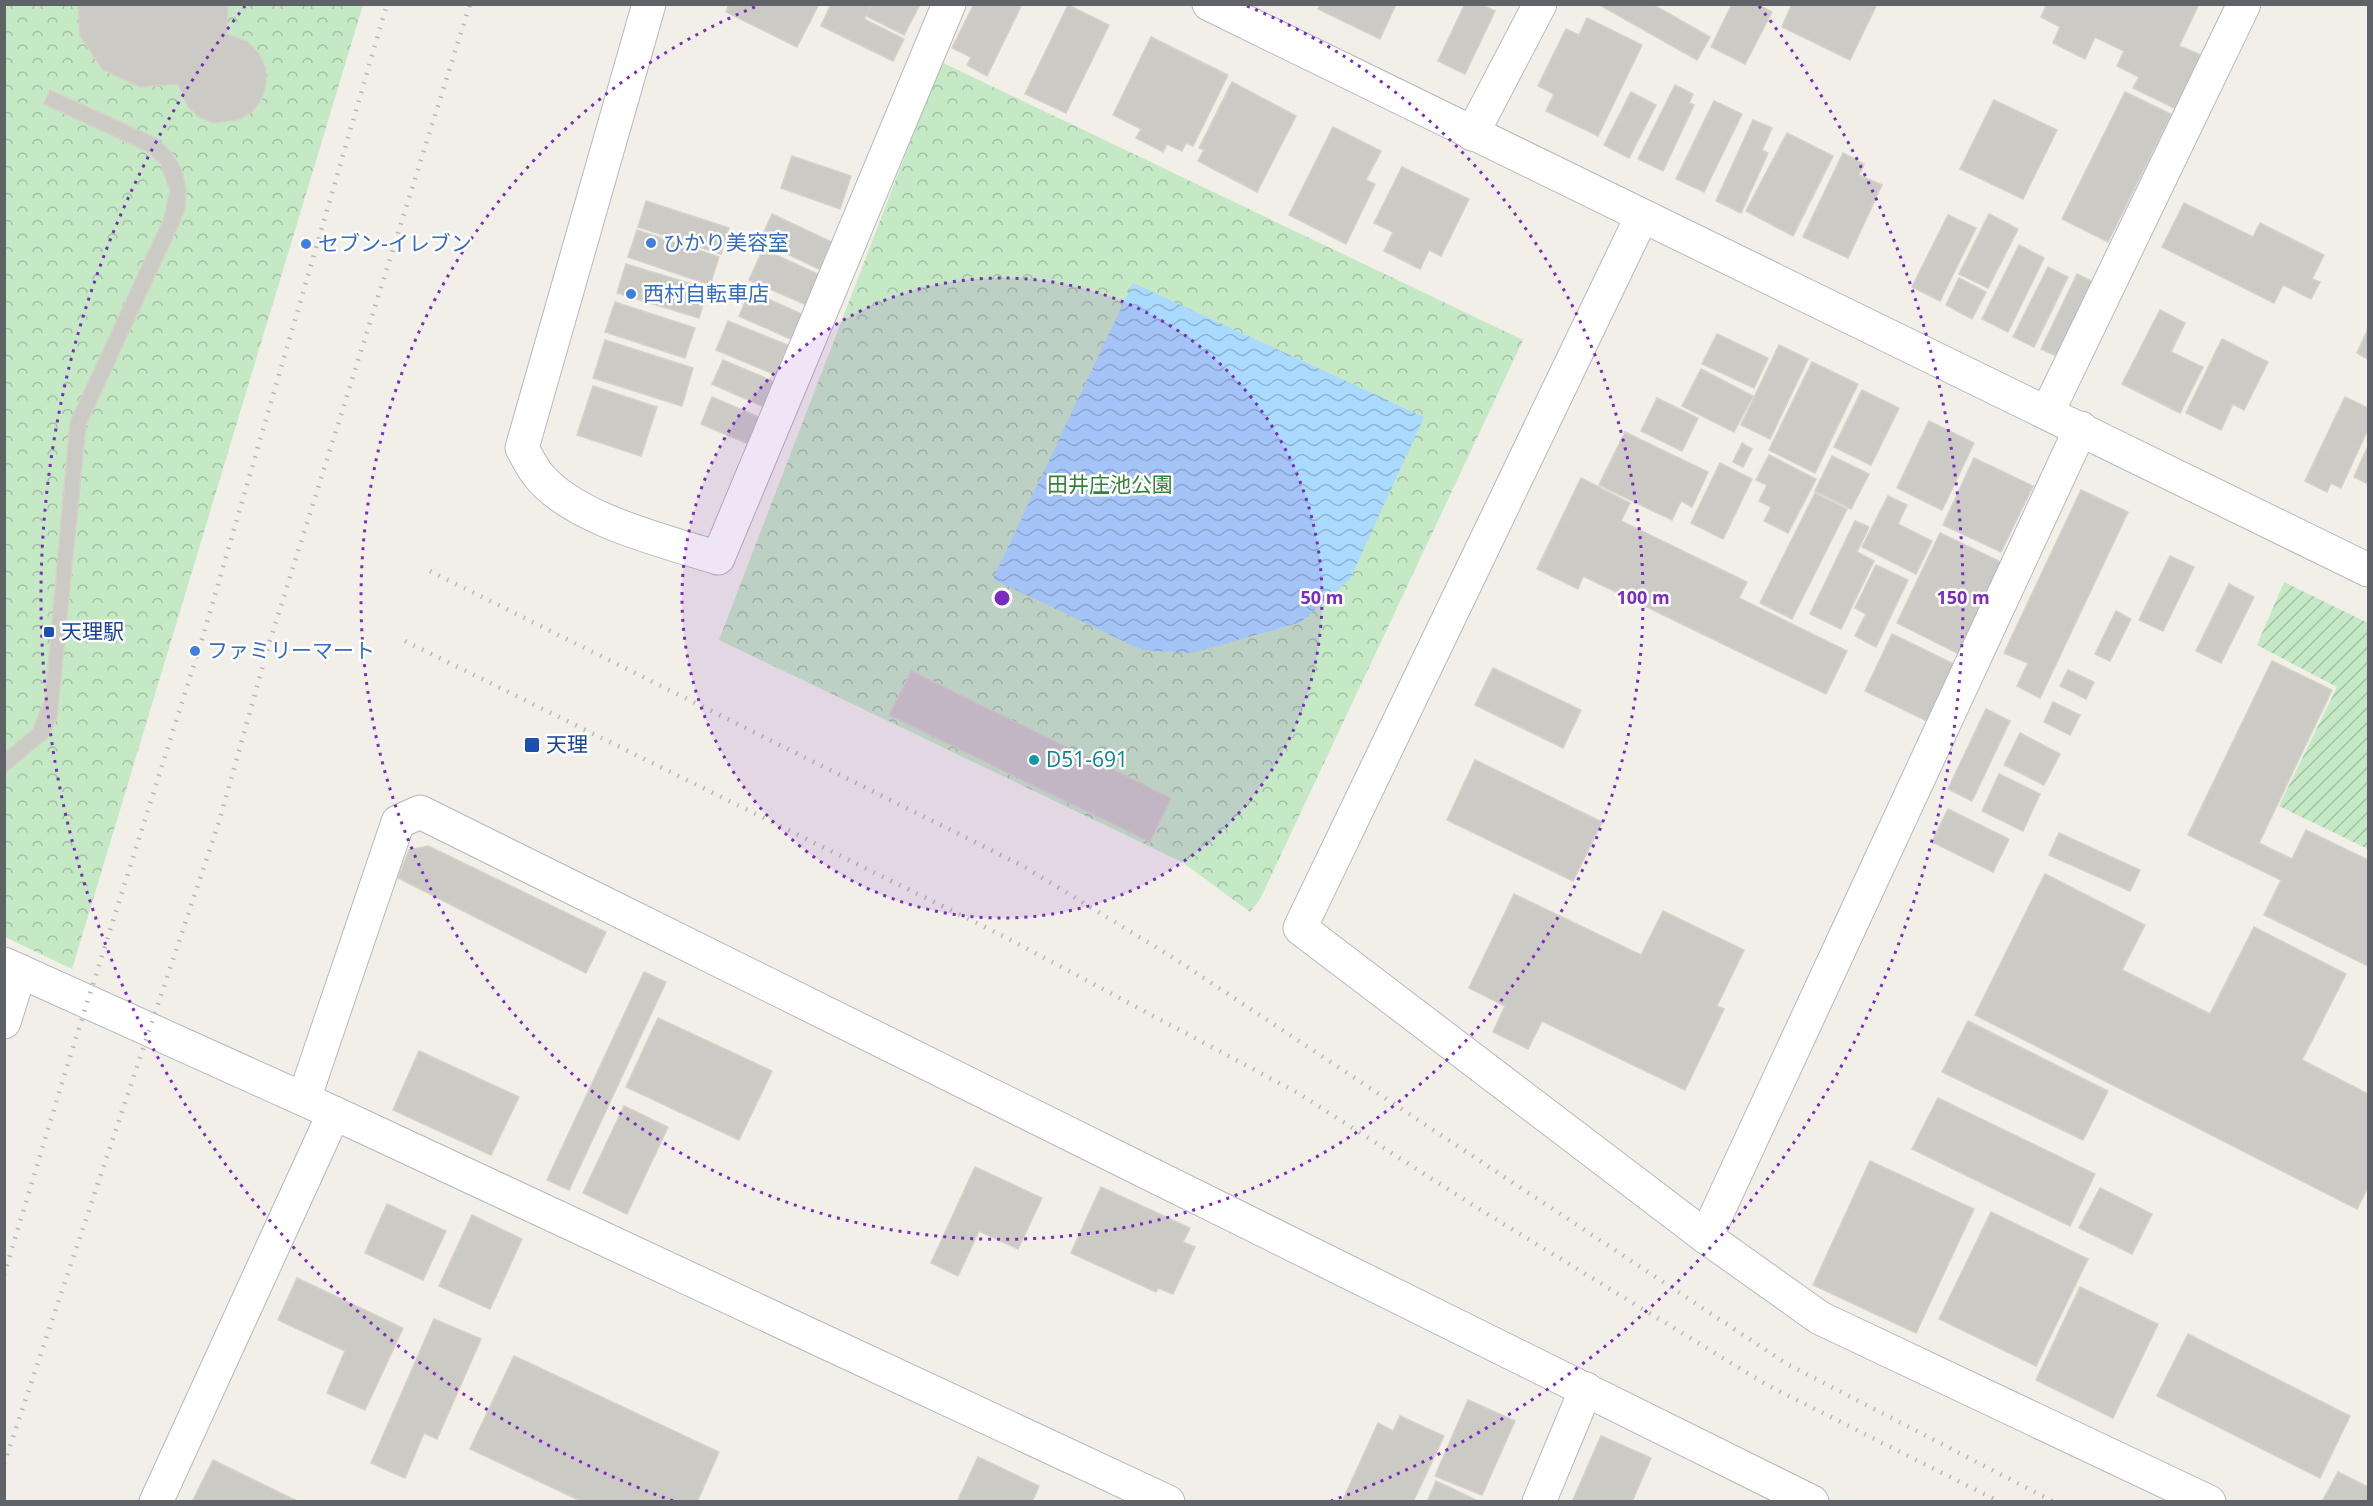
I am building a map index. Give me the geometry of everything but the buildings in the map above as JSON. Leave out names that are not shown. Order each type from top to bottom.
[{"type":"street","points":[[649,4],[522,448],[539,476],[575,506],[633,531],[718,558],[949,4]]},
{"type":"street","points":[[1209,4],[2368,570]]},
{"type":"street","points":[[1472,134],[1540,4]]},
{"type":"street","points":[[2047,412],[2244,4]]},
{"type":"street","points":[[1642,216],[1300,928],[1706,1237],[1820,1318],[2209,1502]]},
{"type":"street","points":[[1706,1237],[2081,428]]},
{"type":"street","points":[[304,1099],[398,822],[420,812],[1812,1502]]},
{"type":"street","points":[[4,1022],[12,968],[304,1099],[1168,1502]]},
{"type":"street","points":[[156,1502],[334,1113]]},
{"type":"street","points":[[1539,1502],[1586,1389]]},
{"type":"green space","points":[[4,5],[363,5],[72,969],[5,937]]},
{"type":"green space","name":"田井庄池公園","points":[[941,62],[1523,340],[1260,899],[1250,912],[1182,862],[719,640]]},
{"type":"green space","points":[[2284,582],[2368,623],[2368,849],[2279,806],[2337,687],[2257,645]]},
{"type":"water","points":[[1133,283],[1424,417],[1350,579],[1301,622],[1192,653],[1142,650],[993,579]]},
{"type":"railway","points":[[4,1275],[69,1060],[203,636],[387,4]]},
{"type":"railway","points":[[4,1464],[219,822],[269,644],[470,4]]},
{"type":"railway","points":[[430,571],[1023,866],[1172,957],[1787,1364],[2054,1502]]},
{"type":"railway","points":[[405,641],[1005,937],[1298,1093],[1471,1204],[1767,1385],[2000,1502]]},
{"type":"place","name":"ひかり美容室","points":[[651,243]]},
{"type":"place","name":"セブン-イレブン","points":[[306,244]]},
{"type":"place","name":"西村自転車店","points":[[631,294]]},
{"type":"place","name":"天理駅","points":[[49,632]]},
{"type":"place","name":"ファミリーマート","points":[[195,651]]},
{"type":"place","name":"天理","points":[[532,745]]},
{"type":"place","name":"D51-691","points":[[1034,760]]}]
